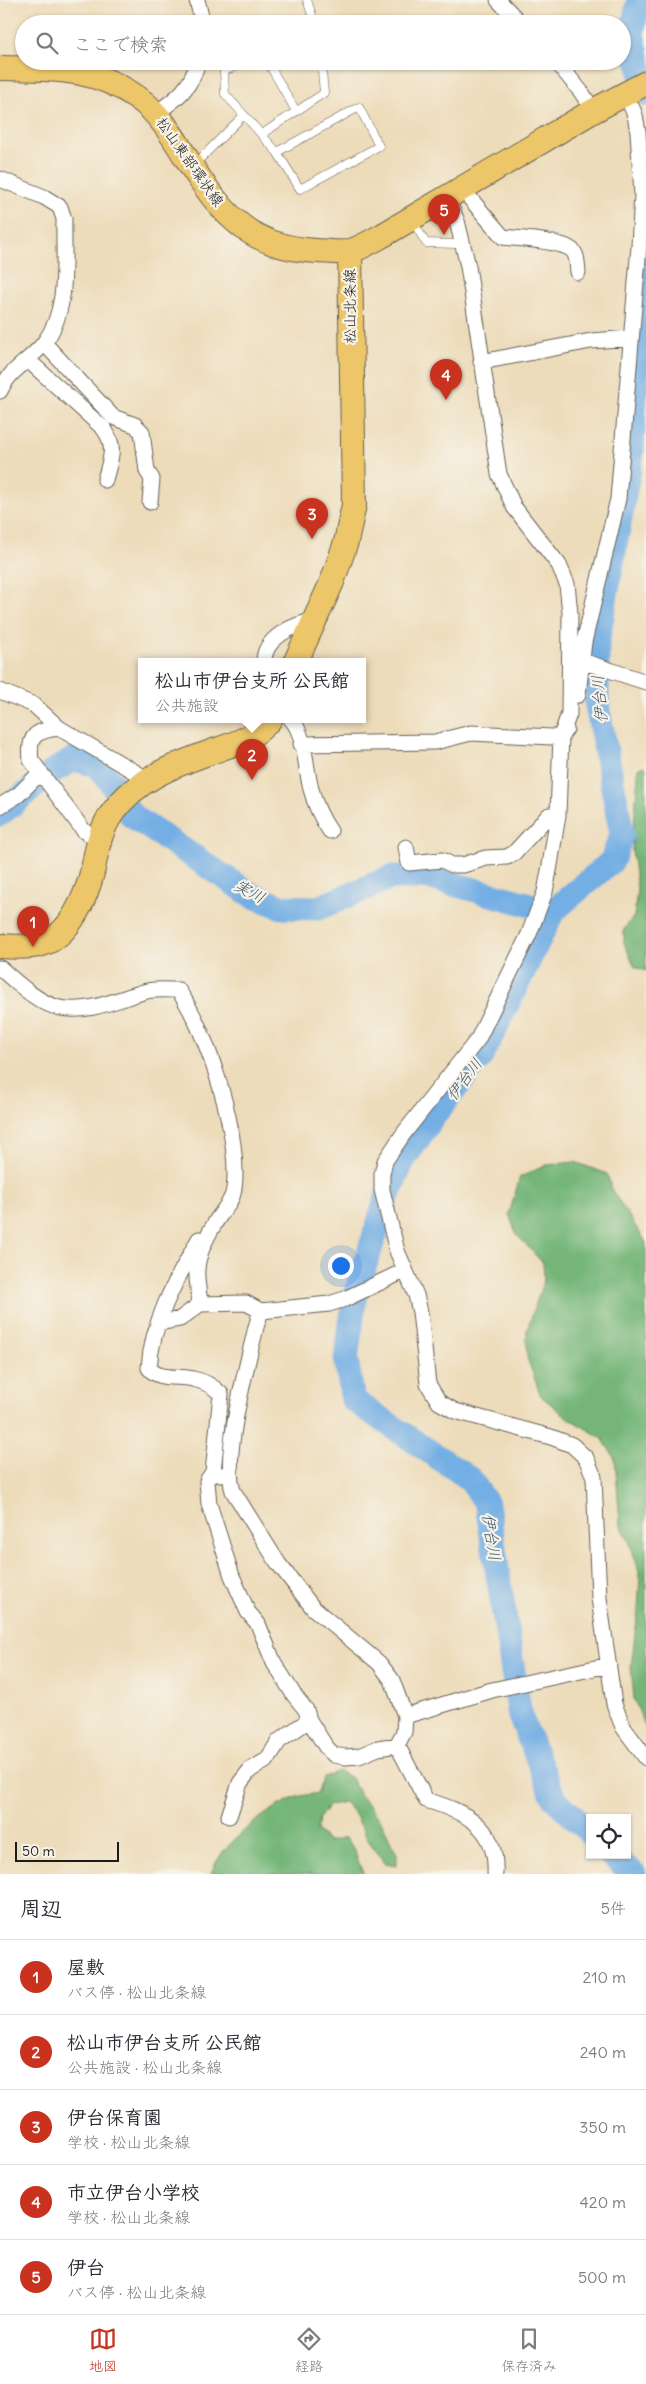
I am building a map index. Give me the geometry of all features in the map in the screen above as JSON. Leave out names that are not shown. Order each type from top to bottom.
[{"type":"main road","name":"松山東部環状線","points":[[0,68],[15,68]]},
{"type":"main road","name":"松山東部環状線","points":[[65,70],[87,74],[120,87],[156,112],[192,168],[228,216],[256,236],[279,247],[298,250],[350,251]]},
{"type":"main road","name":"松山北条線","points":[[297,658],[346,542],[354,505],[350,251],[412,220],[593,111],[636,88]]},
{"type":"main road","points":[[0,946],[42,944],[59,936],[85,894],[93,871],[98,839],[112,812],[147,779],[249,737],[267,723]]},
{"type":"street","points":[[197,0],[201,15]]},
{"type":"street","points":[[498,0],[512,15]]},
{"type":"street","points":[[156,112],[178,98],[188,87],[195,70]]},
{"type":"street","points":[[564,70],[577,86],[593,111]]},
{"type":"street","points":[[561,736],[575,717],[586,662],[584,642],[618,499],[642,196],[635,115],[636,88]]},
{"type":"street","points":[[0,179],[60,207],[64,219],[62,300],[52,329],[44,343],[29,361],[2,383]]},
{"type":"street","points":[[454,194],[457,221],[468,266],[498,474],[504,490],[514,507],[558,565],[568,584],[570,613],[569,714],[561,736],[558,815],[545,892],[523,947],[489,1019],[467,1056],[404,1133],[385,1161],[382,1174],[382,1190],[390,1226],[404,1271],[416,1295],[420,1312],[428,1384],[439,1402],[455,1411],[551,1437],[572,1445],[586,1458],[594,1477],[599,1598],[614,1704],[623,1727],[646,1758]]},
{"type":"street","points":[[454,194],[502,237],[560,245],[571,250],[576,256],[578,272]]},
{"type":"street","points":[[481,362],[591,341],[631,338]]},
{"type":"street","points":[[44,343],[113,417],[135,424],[142,432],[147,471],[152,478],[150,502]]},
{"type":"street","points":[[29,361],[111,438],[112,452],[105,480]]},
{"type":"street","points":[[264,658],[270,644],[300,623],[314,621]]},
{"type":"street","points":[[586,662],[646,682]]},
{"type":"street","points":[[0,691],[34,705],[59,728],[147,779]]},
{"type":"street","points":[[294,723],[302,744],[311,790],[320,816],[330,831]]},
{"type":"street","points":[[59,728],[38,732],[32,738],[29,748],[31,760],[84,831],[98,839]]},
{"type":"street","points":[[302,744],[429,742],[471,733],[561,736]]},
{"type":"street","points":[[0,806],[43,778]]},
{"type":"street","points":[[406,847],[409,863],[442,860],[452,865],[463,865],[486,858],[508,857],[549,815],[558,815]]},
{"type":"street","points":[[0,968],[37,998],[60,1008],[82,1009],[129,998],[147,991],[178,990],[189,1005],[198,1025],[233,1136],[236,1171],[232,1196],[215,1222],[203,1246],[197,1268],[200,1304]]},
{"type":"street","points":[[215,1222],[205,1229],[166,1299],[150,1345],[149,1368],[158,1375],[194,1379],[212,1386],[221,1394],[213,1472],[207,1481],[209,1504],[232,1576],[248,1612],[258,1624],[274,1663],[306,1710],[309,1720],[326,1747],[334,1755],[344,1757],[359,1756],[378,1748],[397,1746]]},
{"type":"street","points":[[159,1323],[180,1319],[200,1304],[246,1303],[261,1311],[328,1304],[345,1299],[404,1271]]},
{"type":"street","points":[[261,1311],[233,1440],[229,1478],[233,1491],[278,1563],[313,1608],[379,1663],[392,1680],[405,1716],[404,1732],[397,1746]]},
{"type":"street","points":[[213,1472],[229,1478]]},
{"type":"street","points":[[405,1716],[492,1690],[609,1665]]},
{"type":"street","points":[[229,1816],[240,1782],[250,1770],[267,1760],[279,1741],[309,1720]]},
{"type":"street","points":[[397,1746],[426,1800],[473,1819],[486,1834],[494,1852],[495,1874]]},
{"type":"lane","points":[[308,0],[312,15]]},
{"type":"lane","points":[[227,70],[224,71],[225,94],[277,152],[300,188],[379,146],[359,107],[277,152]]},
{"type":"lane","points":[[273,70],[296,111]]},
{"type":"lane","points":[[262,134],[324,93],[322,70]]},
{"type":"lane","points":[[192,168],[244,115]]},
{"type":"lane","points":[[412,220],[426,243],[456,244],[462,241]]},
{"type":"green space","points":[[644,766],[646,770],[646,971],[635,967],[624,943],[624,929],[634,916],[637,889],[632,851],[638,774],[639,768]]},
{"type":"green space","points":[[575,1162],[607,1174],[613,1192],[646,1242],[646,1729],[634,1699],[631,1667],[640,1574],[629,1541],[620,1524],[615,1459],[602,1438],[568,1418],[541,1396],[527,1358],[527,1330],[544,1279],[543,1263],[516,1234],[509,1214],[520,1177],[547,1165]]},
{"type":"green space","points":[[339,1771],[351,1778],[360,1795],[382,1823],[397,1854],[397,1865],[385,1863],[368,1840],[355,1814],[344,1802],[329,1805],[319,1818],[317,1831],[328,1842],[346,1838],[364,1874],[211,1874],[224,1852],[258,1819],[283,1803],[297,1797],[317,1793],[324,1777]]},
{"type":"waterway","name":"伊台川","points":[[639,0],[632,34],[646,94]]},
{"type":"waterway","name":"伊台川","points":[[586,1829],[554,1798],[520,1716],[487,1504],[470,1479],[353,1400],[346,1359],[355,1296],[387,1197],[402,1162],[432,1118],[482,1055],[553,911],[612,861],[622,834],[597,705],[597,643],[631,458],[642,290],[646,262]]},
{"type":"waterway","name":"実川","points":[[0,814],[55,770],[74,759],[96,765],[110,781],[132,816],[253,896],[282,907],[318,908],[392,877],[427,877],[553,911]]},
{"type":"waterway","name":"伊台川","points":[[616,1859],[634,1874]]},
{"type":"place","name":"伊台","points":[[444,235]]},
{"type":"place","name":"市立伊台小学校","points":[[446,400]]},
{"type":"place","name":"伊台保育園","points":[[312,539]]},
{"type":"place","name":"松山市伊台支所 公民館","points":[[252,780]]},
{"type":"place","name":"屋敷","points":[[33,947]]}]
